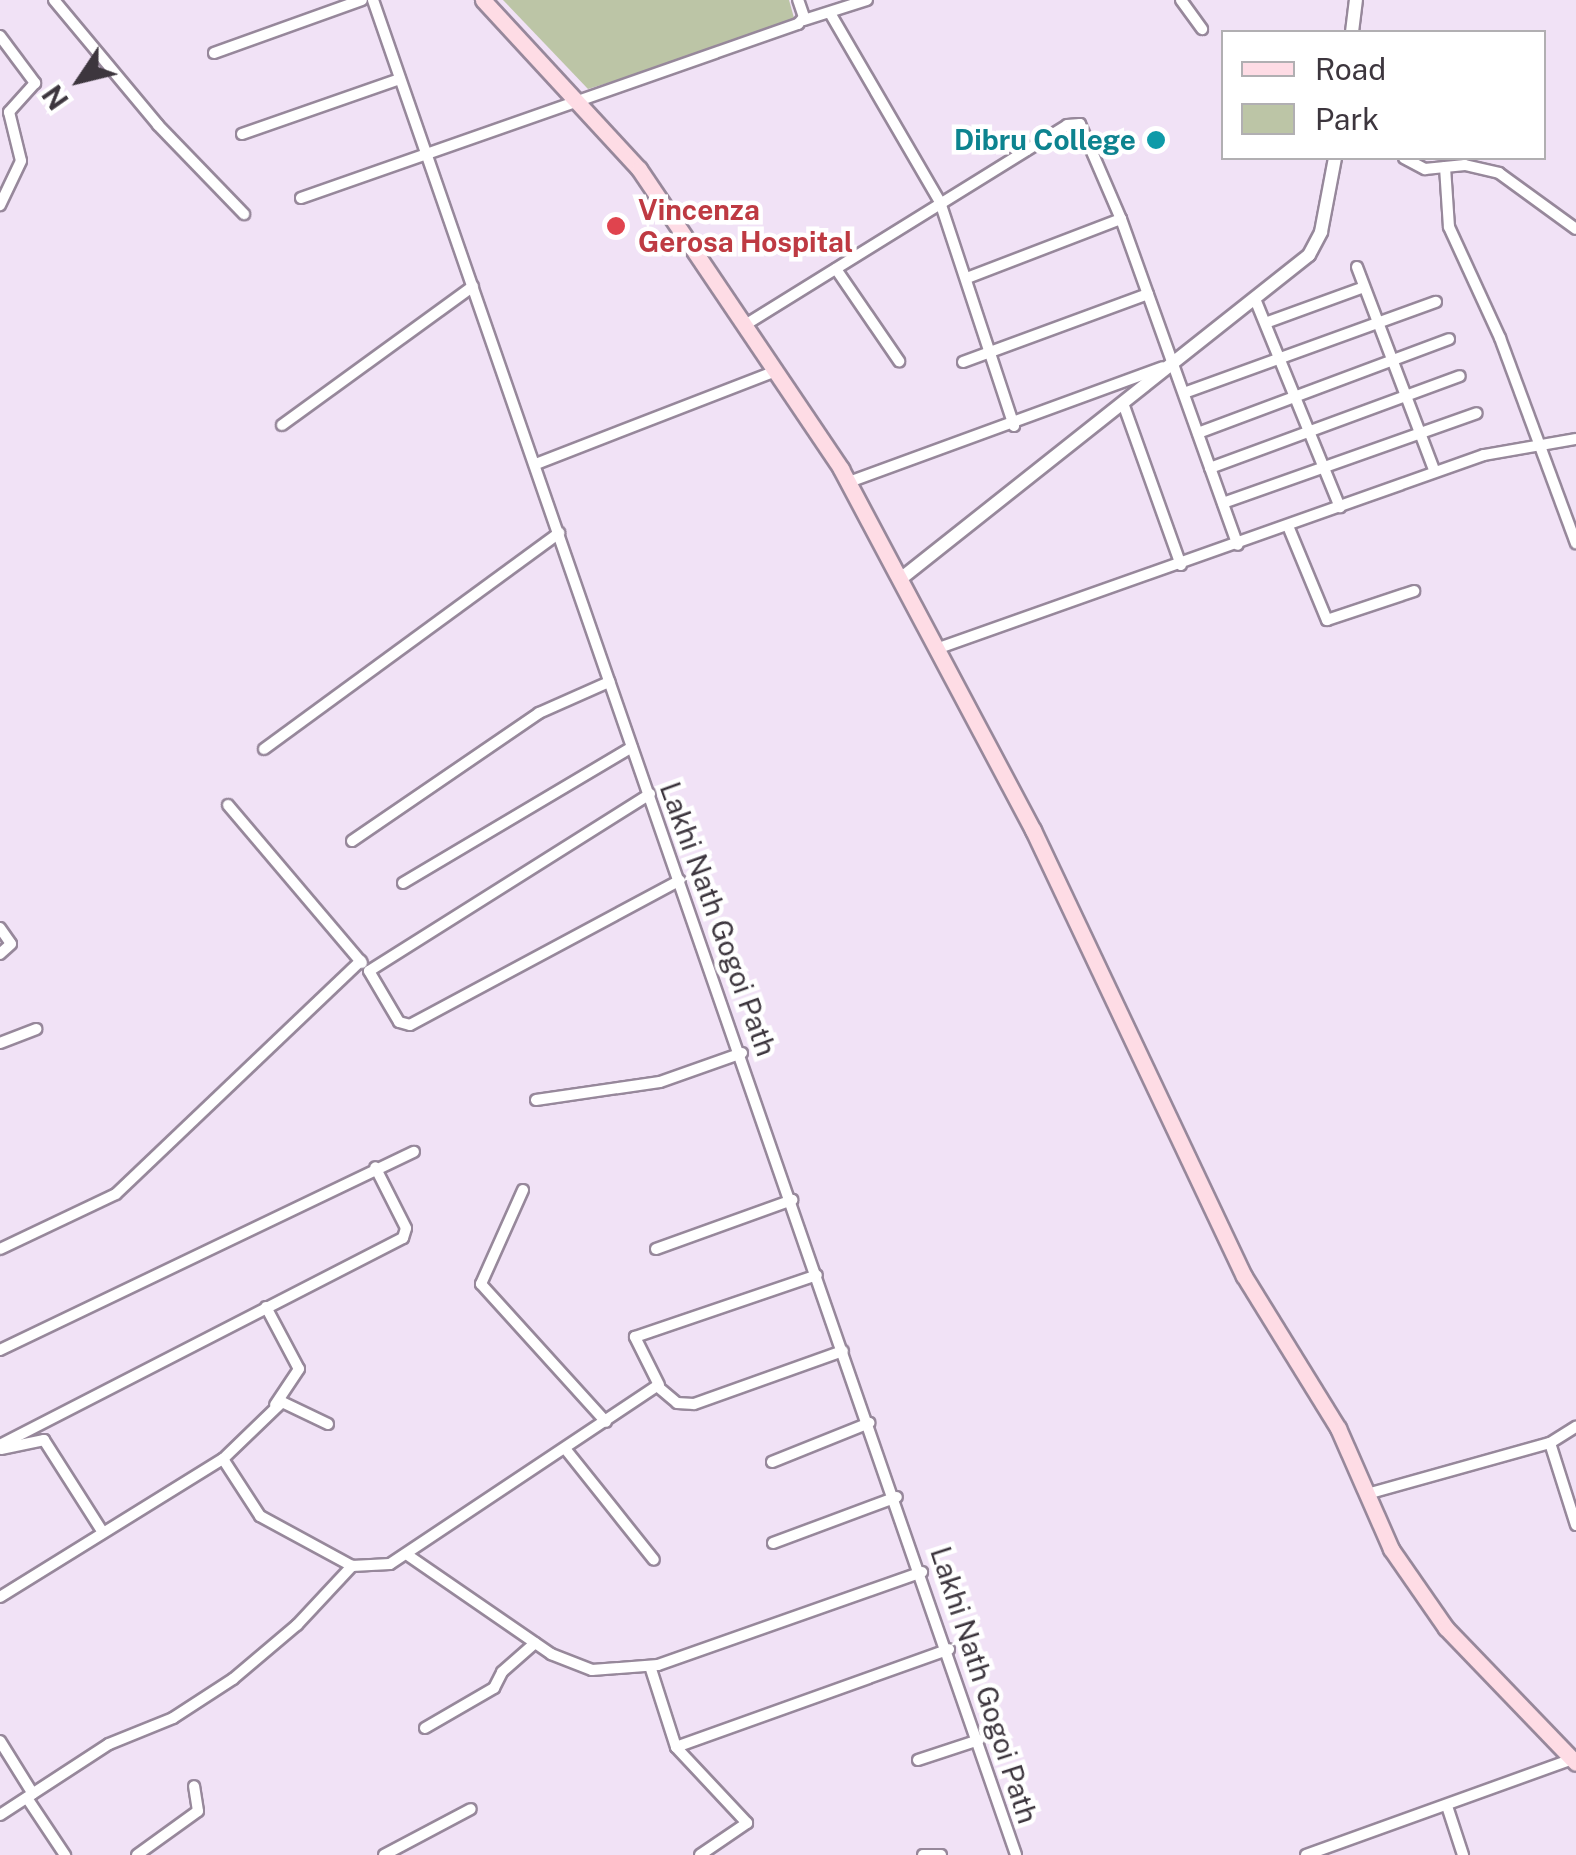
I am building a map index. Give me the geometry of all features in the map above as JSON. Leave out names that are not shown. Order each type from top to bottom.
[{"type":"main road","points":[[483,0],[639,169],[849,482],[904,577],[1033,830],[1244,1276],[1316,1386],[1391,1549],[1425,1602],[1575,1760]]},
{"type":"street","points":[[54,0],[158,125],[244,214]]},
{"type":"street","points":[[214,53],[362,0]]},
{"type":"street","name":"Lakhi Nath Gogoi Path","points":[[372,0],[897,1497],[1016,1855]]},
{"type":"street","points":[[798,0],[804,20]]},
{"type":"street","points":[[301,198],[428,158],[579,100],[867,0]]},
{"type":"street","points":[[1181,0],[1202,29]]},
{"type":"street","points":[[1352,30],[1356,0]]},
{"type":"street","points":[[830,13],[940,202],[1014,426]]},
{"type":"street","points":[[0,36],[35,83],[9,112],[21,161],[0,205]]},
{"type":"street","points":[[242,134],[400,79]]},
{"type":"street","points":[[744,325],[1074,122],[1086,130],[1122,219],[1238,545]]},
{"type":"street","points":[[904,577],[1124,406],[1309,254],[1321,232],[1335,160]]},
{"type":"street","points":[[1408,160],[1426,169],[1464,165],[1507,177],[1576,228]]},
{"type":"street","points":[[1445,167],[1450,227],[1540,442],[1576,543]]},
{"type":"street","points":[[967,278],[1122,219]]},
{"type":"street","points":[[1357,268],[1435,472]]},
{"type":"street","points":[[836,269],[899,362]]},
{"type":"street","points":[[282,425],[473,286]]},
{"type":"street","points":[[1268,322],[1364,287]]},
{"type":"street","points":[[963,362],[1148,294]]},
{"type":"street","points":[[1255,299],[1268,322],[1340,507]]},
{"type":"street","points":[[1184,393],[1436,302]]},
{"type":"street","points":[[1198,433],[1449,339]]},
{"type":"street","points":[[849,482],[1014,426],[1174,363]]},
{"type":"street","points":[[536,464],[776,371]]},
{"type":"street","points":[[1210,468],[1460,376]]},
{"type":"street","points":[[1124,406],[1181,566]]},
{"type":"street","points":[[1223,504],[1418,430],[1477,413]]},
{"type":"street","points":[[939,648],[1181,566],[1435,472],[1540,442],[1576,439]]},
{"type":"street","points":[[1288,526],[1316,582],[1324,618],[1414,591]]},
{"type":"street","points":[[264,749],[558,533]]},
{"type":"street","points":[[352,842],[539,713],[610,682]]},
{"type":"street","points":[[404,884],[632,746]]},
{"type":"street","points":[[369,972],[650,794]]},
{"type":"street","points":[[228,805],[361,961],[402,1025],[410,1025],[680,880]]},
{"type":"street","points":[[0,928],[12,944],[0,954]]},
{"type":"street","points":[[0,1249],[116,1194],[361,961]]},
{"type":"street","points":[[0,1043],[36,1029]]},
{"type":"street","points":[[536,1100],[660,1082],[742,1053]]},
{"type":"street","points":[[0,1350],[375,1166],[414,1152]]},
{"type":"street","points":[[0,1447],[407,1235],[375,1166]]},
{"type":"street","points":[[523,1190],[480,1284],[606,1422]]},
{"type":"street","points":[[656,1248],[792,1200]]},
{"type":"street","points":[[817,1275],[633,1339],[659,1385],[677,1403],[694,1404],[843,1351]]},
{"type":"street","points":[[0,1597],[224,1459],[274,1406],[299,1369],[266,1307]]},
{"type":"street","points":[[224,1459],[260,1516],[352,1566],[369,1568],[409,1556],[659,1385]]},
{"type":"street","points":[[274,1406],[289,1404],[328,1424]]},
{"type":"street","points":[[772,1462],[869,1423]]},
{"type":"street","points":[[1367,1494],[1550,1443],[1576,1427]]},
{"type":"street","points":[[0,1447],[44,1440],[102,1532]]},
{"type":"street","points":[[1550,1443],[1575,1520]]},
{"type":"street","points":[[567,1451],[654,1560]]},
{"type":"street","points":[[773,1543],[897,1497]]},
{"type":"street","points":[[409,1556],[535,1643],[580,1668],[650,1666],[922,1572]]},
{"type":"street","points":[[0,1815],[109,1744],[173,1718],[233,1679],[310,1614],[352,1566]]},
{"type":"street","points":[[425,1728],[498,1686],[502,1672],[535,1643]]},
{"type":"street","points":[[676,1747],[949,1649]]},
{"type":"street","points":[[650,1666],[676,1747],[747,1822],[700,1855]]},
{"type":"street","points":[[0,1740],[66,1855]]},
{"type":"street","points":[[918,1760],[979,1740]]},
{"type":"street","points":[[1306,1855],[1575,1760]]},
{"type":"street","points":[[137,1855],[198,1812],[194,1786]]},
{"type":"street","points":[[1447,1806],[1463,1855]]},
{"type":"street","points":[[384,1855],[471,1809]]},
{"type":"street","points":[[1346,1841],[1352,1855]]},
{"type":"street","points":[[923,1855],[940,1855]]},
{"type":"green space","points":[[503,0],[789,0],[796,25],[588,89]]},
{"type":"place","name":"Dibru College","points":[[1156,140]]},
{"type":"place","name":"Vincenza Gerosa Hospital","points":[[616,226]]}]
